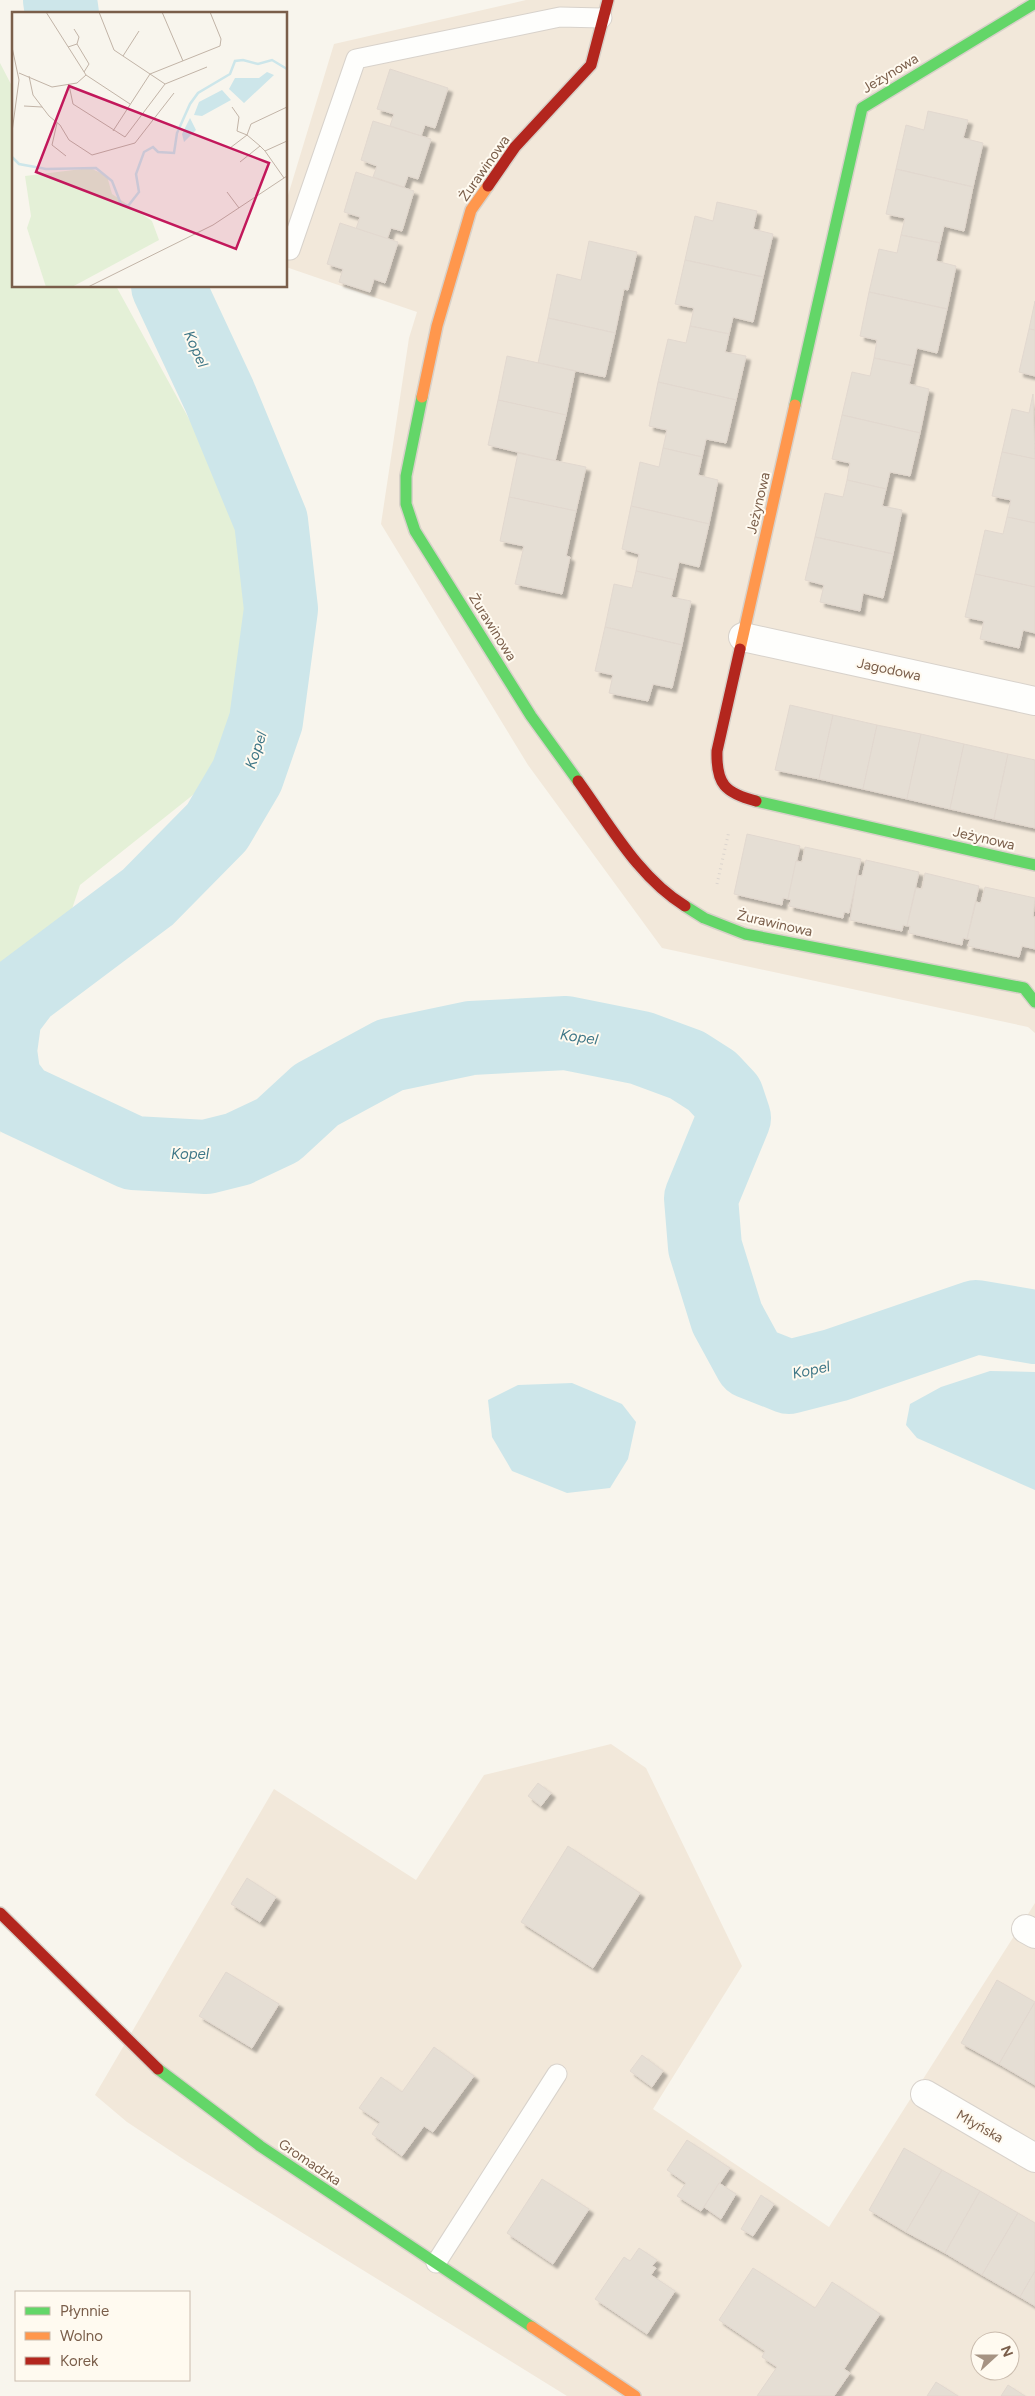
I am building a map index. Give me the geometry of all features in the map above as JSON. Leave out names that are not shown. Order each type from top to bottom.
[{"type":"street","name":"Jeżynowa","points":[[1035,3],[862,108],[717,751],[717,770],[723,786],[736,796],[1035,865]]},
{"type":"street","name":"Żurawinowa","points":[[605,9],[591,65],[515,146],[471,210],[437,326],[406,476],[406,504],[415,531],[526,708],[626,848],[648,876],[669,896],[709,920],[745,934],[1024,988],[1035,1002]]},
{"type":"street","name":"Jagodowa","points":[[743,637],[1035,701]]},
{"type":"street","name":"Gromadzka","points":[[0,1913],[156,2068],[260,2146],[635,2396]]},
{"type":"street","name":"Młyńska","points":[[925,2094],[1035,2158]]},
{"type":"lane","points":[[290,250],[356,59],[605,9]]},
{"type":"lane","points":[[436,2263],[557,2074]]},
{"type":"path","points":[[709,920],[736,796]]},
{"type":"shaded area","points":[[526,0],[1035,0],[1035,1033],[1028,1027],[662,948],[528,765],[381,524],[409,338],[417,312],[288,268],[288,195],[334,44]]},
{"type":"shaded area","points":[[611,1744],[646,1768],[742,1966],[653,2109],[829,2227],[1035,1903],[1035,2396],[567,2396],[186,2161],[127,2122],[95,2095],[274,1789],[416,1880],[484,1775]]},
{"type":"green space","points":[[0,63],[12,86],[12,288],[117,288],[261,550],[248,751],[80,885],[3,1116],[0,1134]]},
{"type":"water","points":[[990,1371],[1035,1372],[1035,1490],[917,1438],[906,1425],[910,1404],[941,1387]]},
{"type":"water","points":[[572,1383],[622,1404],[636,1422],[628,1459],[610,1488],[567,1493],[512,1471],[492,1437],[488,1400],[518,1385]]},
{"type":"building","points":[[390,69],[448,88],[435,128],[425,125],[421,136],[390,126],[394,114],[377,109]]},
{"type":"building","points":[[928,111],[968,120],[963,138],[983,143],[973,187],[896,169],[906,125],[924,130]]},
{"type":"building","points":[[373,121],[431,139],[418,179],[408,176],[404,187],[373,177],[377,166],[361,160]]},
{"type":"building","points":[[896,169],[973,187],[964,231],[944,226],[940,243],[901,235],[905,218],[886,214]]},
{"type":"building","points":[[356,172],[414,191],[402,231],[391,228],[387,239],[356,229],[360,217],[344,212]]},
{"type":"building","points":[[717,202],[757,211],[753,229],[773,234],[763,277],[685,260],[695,216],[713,221]]},
{"type":"building","points":[[340,223],[398,242],[385,283],[374,279],[370,292],[339,282],[343,269],[327,264]]},
{"type":"building","points":[[901,235],[940,243],[936,261],[956,266],[947,309],[869,292],[879,249],[897,253]]},
{"type":"building","points":[[589,241],[637,252],[628,290],[624,289],[615,333],[548,318],[557,274],[581,280]]},
{"type":"building","points":[[685,260],[763,277],[753,322],[733,317],[729,334],[690,326],[694,308],[675,304]]},
{"type":"building","points":[[869,292],[947,309],[937,353],[917,348],[913,366],[874,358],[877,340],[860,336]]},
{"type":"building","points":[[1035,301],[1035,330],[1029,329]]},
{"type":"building","points":[[548,318],[615,333],[605,377],[538,363]]},
{"type":"building","points":[[690,326],[729,334],[725,352],[746,356],[736,400],[658,382],[668,339],[686,343]]},
{"type":"building","points":[[1029,329],[1035,330],[1035,376],[1019,372]]},
{"type":"building","points":[[507,356],[575,371],[566,415],[498,400]]},
{"type":"building","points":[[874,358],[913,366],[909,384],[929,389],[920,433],[842,415],[852,372],[870,376]]},
{"type":"building","points":[[658,382],[736,400],[726,443],[706,439],[702,457],[663,448],[667,430],[649,426]]},
{"type":"building","points":[[1033,394],[1035,459],[1002,452],[1012,409],[1029,413]]},
{"type":"building","points":[[498,400],[566,415],[555,461],[488,445]]},
{"type":"building","points":[[842,415],[920,433],[910,476],[890,472],[886,489],[847,480],[850,463],[832,459]]},
{"type":"building","points":[[663,448],[702,457],[698,475],[718,480],[709,524],[631,506],[640,462],[659,467]]},
{"type":"building","points":[[1002,452],[1035,459],[1035,523],[1007,517],[1011,500],[992,496]]},
{"type":"building","points":[[518,453],[586,467],[576,511],[509,497]]},
{"type":"building","points":[[847,480],[886,489],[882,506],[902,510],[893,554],[815,537],[825,493],[843,497]]},
{"type":"building","points":[[509,497],[576,511],[566,556],[570,557],[562,594],[515,584],[524,546],[500,541]]},
{"type":"building","points":[[631,506],[709,524],[699,567],[679,562],[675,580],[636,571],[639,554],[622,549]]},
{"type":"building","points":[[1007,517],[1035,523],[1035,587],[975,574],[985,530],[1003,534]]},
{"type":"building","points":[[815,537],[893,554],[883,598],[863,593],[860,611],[820,602],[824,585],[805,580]]},
{"type":"building","points":[[636,571],[675,580],[671,597],[691,601],[682,645],[605,627],[614,584],[632,588]]},
{"type":"building","points":[[975,574],[1035,587],[1035,633],[1023,630],[1019,648],[980,639],[984,621],[965,617]]},
{"type":"building","points":[[605,627],[682,645],[672,688],[653,684],[648,701],[609,693],[613,675],[595,671]]},
{"type":"building","points":[[790,705],[833,715],[819,779],[775,770]]},
{"type":"building","points":[[833,715],[877,725],[863,789],[819,779]]},
{"type":"building","points":[[877,725],[921,734],[907,799],[863,789]]},
{"type":"building","points":[[921,734],[964,744],[950,809],[907,799]]},
{"type":"building","points":[[964,744],[1008,754],[994,819],[950,809]]},
{"type":"building","points":[[1008,754],[1035,760],[1035,828],[994,819]]},
{"type":"building","points":[[747,834],[800,846],[788,899],[783,898],[782,905],[734,894]]},
{"type":"building","points":[[805,847],[861,859],[849,913],[844,912],[843,918],[789,906],[791,900],[788,899],[796,861],[802,862]]},
{"type":"building","points":[[866,860],[919,872],[907,926],[903,925],[902,931],[850,920],[857,875],[862,876]]},
{"type":"building","points":[[925,873],[979,886],[967,939],[963,938],[962,945],[909,933],[910,926],[907,926],[916,888],[922,889]]},
{"type":"building","points":[[985,887],[1035,898],[1033,917],[1035,917],[1035,949],[1022,946],[1019,957],[968,946],[970,939],[967,939],[976,902],[981,903]]},
{"type":"building","points":[[538,1783],[551,1793],[541,1806],[528,1796]]},
{"type":"building","points":[[568,1846],[640,1893],[593,1968],[521,1922]]},
{"type":"building","points":[[247,1878],[276,1897],[260,1922],[231,1904]]},
{"type":"building","points":[[226,1972],[279,2004],[252,2048],[199,2016]]},
{"type":"building","points":[[997,1980],[1035,2002],[999,2064],[961,2043]]},
{"type":"building","points":[[1035,2002],[1035,2085],[999,2064]]},
{"type":"building","points":[[434,2047],[474,2076],[433,2132],[424,2126],[402,2156],[372,2134],[380,2122],[359,2108],[381,2077],[402,2092]]},
{"type":"building","points":[[642,2055],[663,2071],[652,2087],[630,2071]]},
{"type":"building","points":[[687,2140],[730,2168],[701,2211],[677,2196],[686,2183],[667,2170]]},
{"type":"building","points":[[904,2148],[942,2170],[906,2232],[869,2210]]},
{"type":"building","points":[[942,2170],[980,2191],[945,2253],[906,2232]]},
{"type":"building","points":[[542,2179],[589,2209],[553,2264],[507,2233]]},
{"type":"building","points":[[719,2183],[736,2194],[721,2219],[704,2207]]},
{"type":"building","points":[[980,2191],[1018,2213],[982,2275],[945,2253]]},
{"type":"building","points":[[761,2195],[774,2204],[753,2236],[741,2229]]},
{"type":"building","points":[[1018,2213],[1035,2223],[1035,2271],[1020,2297],[982,2275]]},
{"type":"building","points":[[639,2248],[657,2260],[652,2266],[656,2268],[651,2275],[675,2291],[647,2334],[595,2299],[624,2257],[630,2261]]},
{"type":"building","points":[[753,2268],[815,2308],[832,2282],[880,2314],[844,2369],[850,2373],[834,2396],[757,2396],[777,2367],[762,2357],[765,2351],[719,2320]]},
{"type":"building","points":[[1035,2271],[1035,2306],[1020,2297]]},
{"type":"building","points":[[936,2382],[958,2396],[927,2396]]},
{"type":"building","points":[[1008,2385],[1025,2396],[1001,2396]]},
{"type":"waterway","name":"Kopel","points":[[60,0],[62,12]]},
{"type":"waterway","name":"Kopel","points":[[169,288],[219,395],[271,521],[281,609],[266,721],[247,776],[217,827],[148,897],[24,990],[5,1015],[0,1051],[4,1079],[20,1100],[133,1153],[206,1157],[238,1149],[278,1130],[316,1095],[390,1055],[471,1038],[566,1033],[641,1048],[687,1065],[712,1081],[727,1097],[734,1118],[701,1198],[705,1247],[727,1318],[751,1362],[789,1377],[836,1365],[976,1317],[1035,1327]]},
{"type":"traffic: fast","points":[[795,405],[862,108],[1035,3]]},
{"type":"traffic: fast","points":[[422,397],[406,476],[406,504],[415,531],[531,716],[578,781]]},
{"type":"traffic: fast","points":[[756,801],[1035,865]]},
{"type":"traffic: fast","points":[[685,906],[704,918],[745,934],[1024,988],[1035,1002]]},
{"type":"traffic: fast","points":[[158,2069],[260,2146],[532,2327]]},
{"type":"traffic: slow","points":[[422,397],[437,326],[471,210],[488,186]]},
{"type":"traffic: slow","points":[[740,649],[795,405]]},
{"type":"traffic: slow","points":[[532,2327],[635,2396]]},
{"type":"traffic: jam","points":[[488,186],[515,147],[591,65],[608,0]]},
{"type":"traffic: jam","points":[[740,649],[717,751],[718,772],[724,785],[730,790],[745,798],[756,801]]},
{"type":"traffic: jam","points":[[578,781],[639,865],[668,894],[685,906]]},
{"type":"traffic: jam","points":[[0,1913],[158,2069]]}]
